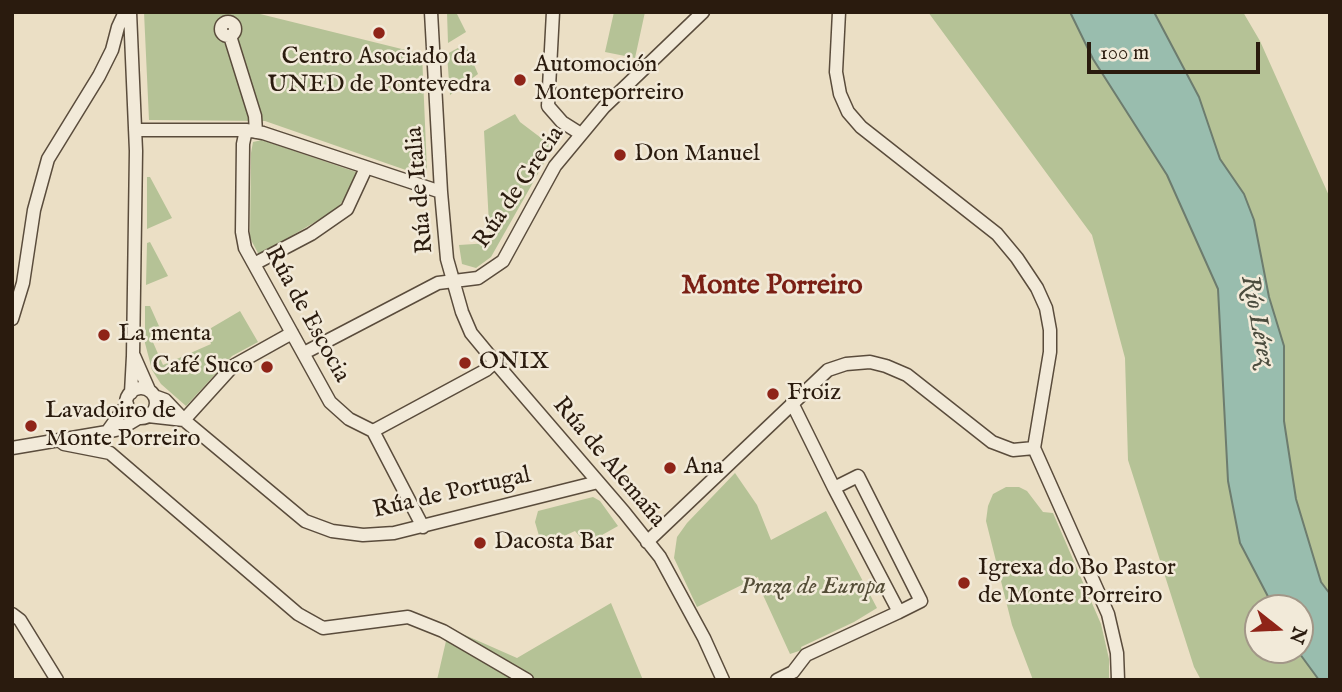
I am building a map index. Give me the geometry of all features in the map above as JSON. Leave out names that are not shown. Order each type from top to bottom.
[{"type":"street","name":"Rúa de Portugal","points":[[127,12],[135,130],[134,356],[129,398]]},
{"type":"street","points":[[12,319],[23,283],[34,210],[48,159],[99,76],[112,50],[118,27],[127,12]]},
{"type":"street","name":"Rúa de Italia","points":[[431,12],[441,192],[447,259],[452,281]]},
{"type":"street","points":[[552,12],[548,106],[562,122],[582,134]]},
{"type":"street","name":"Rúa de Grecia","points":[[304,353],[438,283],[478,278],[503,261],[555,166],[604,107],[703,12]]},
{"type":"street","points":[[839,12],[836,72],[840,94],[848,112],[861,127],[997,234],[1037,288],[1046,308],[1050,352],[1034,447],[1108,614],[1117,653],[1118,680]]},
{"type":"street","name":"Rúa de Escocia","points":[[230,36],[255,116],[251,131],[243,144],[242,232],[245,248],[330,402],[338,411],[373,431]]},
{"type":"street","points":[[135,130],[251,131],[441,192]]},
{"type":"street","points":[[254,264],[311,234],[347,209],[366,168]]},
{"type":"street","name":"Rúa de Alemaña","points":[[452,281],[471,333],[598,482],[666,569],[704,638],[723,680]]},
{"type":"street","points":[[129,398],[134,415],[184,420],[233,366],[292,333]]},
{"type":"street","name":"Rúa de Portugal","points":[[134,356],[151,393],[165,400],[184,420],[305,520],[332,531],[363,535],[394,533],[598,482]]},
{"type":"street","points":[[423,527],[373,431],[486,370],[495,362]]},
{"type":"street","points":[[647,542],[792,402],[828,370],[846,364],[870,362],[907,375],[992,442],[1013,450],[1034,447]]},
{"type":"street","points":[[12,448],[107,432],[120,429],[144,417],[156,405],[151,393],[140,388],[129,398],[107,432]]},
{"type":"street","points":[[792,402],[899,612]]},
{"type":"street","points":[[59,440],[64,444],[110,453],[298,614],[323,628],[408,617],[443,631],[527,680]]},
{"type":"street","points":[[777,680],[793,672],[806,655],[921,601],[858,476],[834,488]]},
{"type":"street","points":[[12,614],[20,620],[57,680]]},
{"type":"green space","points":[[144,12],[252,12],[422,54],[427,171],[423,176],[265,121],[149,120]]},
{"type":"green space","points":[[447,12],[456,12],[466,32],[448,43]]},
{"type":"green space","points":[[614,12],[645,12],[635,58],[605,52]]},
{"type":"green space","points":[[928,12],[1243,12],[1260,41],[1330,198],[1330,680],[1201,680],[1194,667],[1128,460],[1125,358],[1092,235]]},
{"type":"green space","points":[[465,44],[478,74],[450,95],[447,54]]},
{"type":"green space","points":[[515,114],[520,122],[553,147],[491,257],[476,268],[462,264],[459,245],[490,243],[484,131]]},
{"type":"green space","points":[[262,140],[356,172],[356,179],[340,205],[332,212],[259,255],[250,238],[251,153],[253,142]]},
{"type":"green space","points":[[147,177],[150,177],[172,218],[147,229]]},
{"type":"green space","points":[[150,242],[168,276],[146,285],[147,243]]},
{"type":"green space","points":[[145,306],[150,306],[163,335],[152,340],[163,365],[211,344],[206,331],[240,311],[258,342],[232,356],[186,406],[161,384],[152,370],[145,343]]},
{"type":"green space","name":"Praza de Europa","points":[[735,473],[757,505],[771,540],[826,511],[877,608],[790,654],[763,595],[758,577],[697,607],[674,558],[677,537]]},
{"type":"green space","points":[[1006,487],[1019,487],[1027,491],[1043,512],[1053,513],[1101,624],[1109,659],[1109,680],[1033,680],[1012,625],[986,521],[993,494]]},
{"type":"green space","points":[[593,497],[600,501],[618,526],[586,544],[575,531],[542,546],[535,522],[538,511]]},
{"type":"green space","points":[[611,603],[643,680],[437,680],[449,628],[517,658]]},
{"type":"water","name":"Río Lérez","points":[[1070,12],[1154,12],[1199,97],[1220,159],[1244,194],[1254,220],[1269,297],[1284,346],[1284,421],[1296,499],[1321,582],[1330,594],[1330,680],[1319,680],[1307,664],[1314,664],[1314,594],[1267,594],[1240,543],[1228,481],[1218,289],[1167,175],[1093,59]]},
{"type":"place","name":"Centro Asociado da UNED de Pontevedra","points":[[379,33]]},
{"type":"place","name":"Automoción Monteporreiro","points":[[520,80]]},
{"type":"place","name":"Don Manuel","points":[[620,155]]},
{"type":"place","name":"La menta","points":[[104,335]]},
{"type":"place","name":"ONIX","points":[[465,363]]},
{"type":"place","name":"Café Suco","points":[[267,367]]},
{"type":"place","name":"Froiz","points":[[773,394]]},
{"type":"place","name":"Lavadoiro de Monte Porreiro","points":[[31,426]]},
{"type":"place","name":"Ana","points":[[670,468]]},
{"type":"place","name":"Dacosta Bar","points":[[480,543]]},
{"type":"place","name":"Igrexa do Bo Pastor de Monte Porreiro","points":[[964,583]]},
{"type":"district","name":"Monte Porreiro","points":[[772,287]]}]
